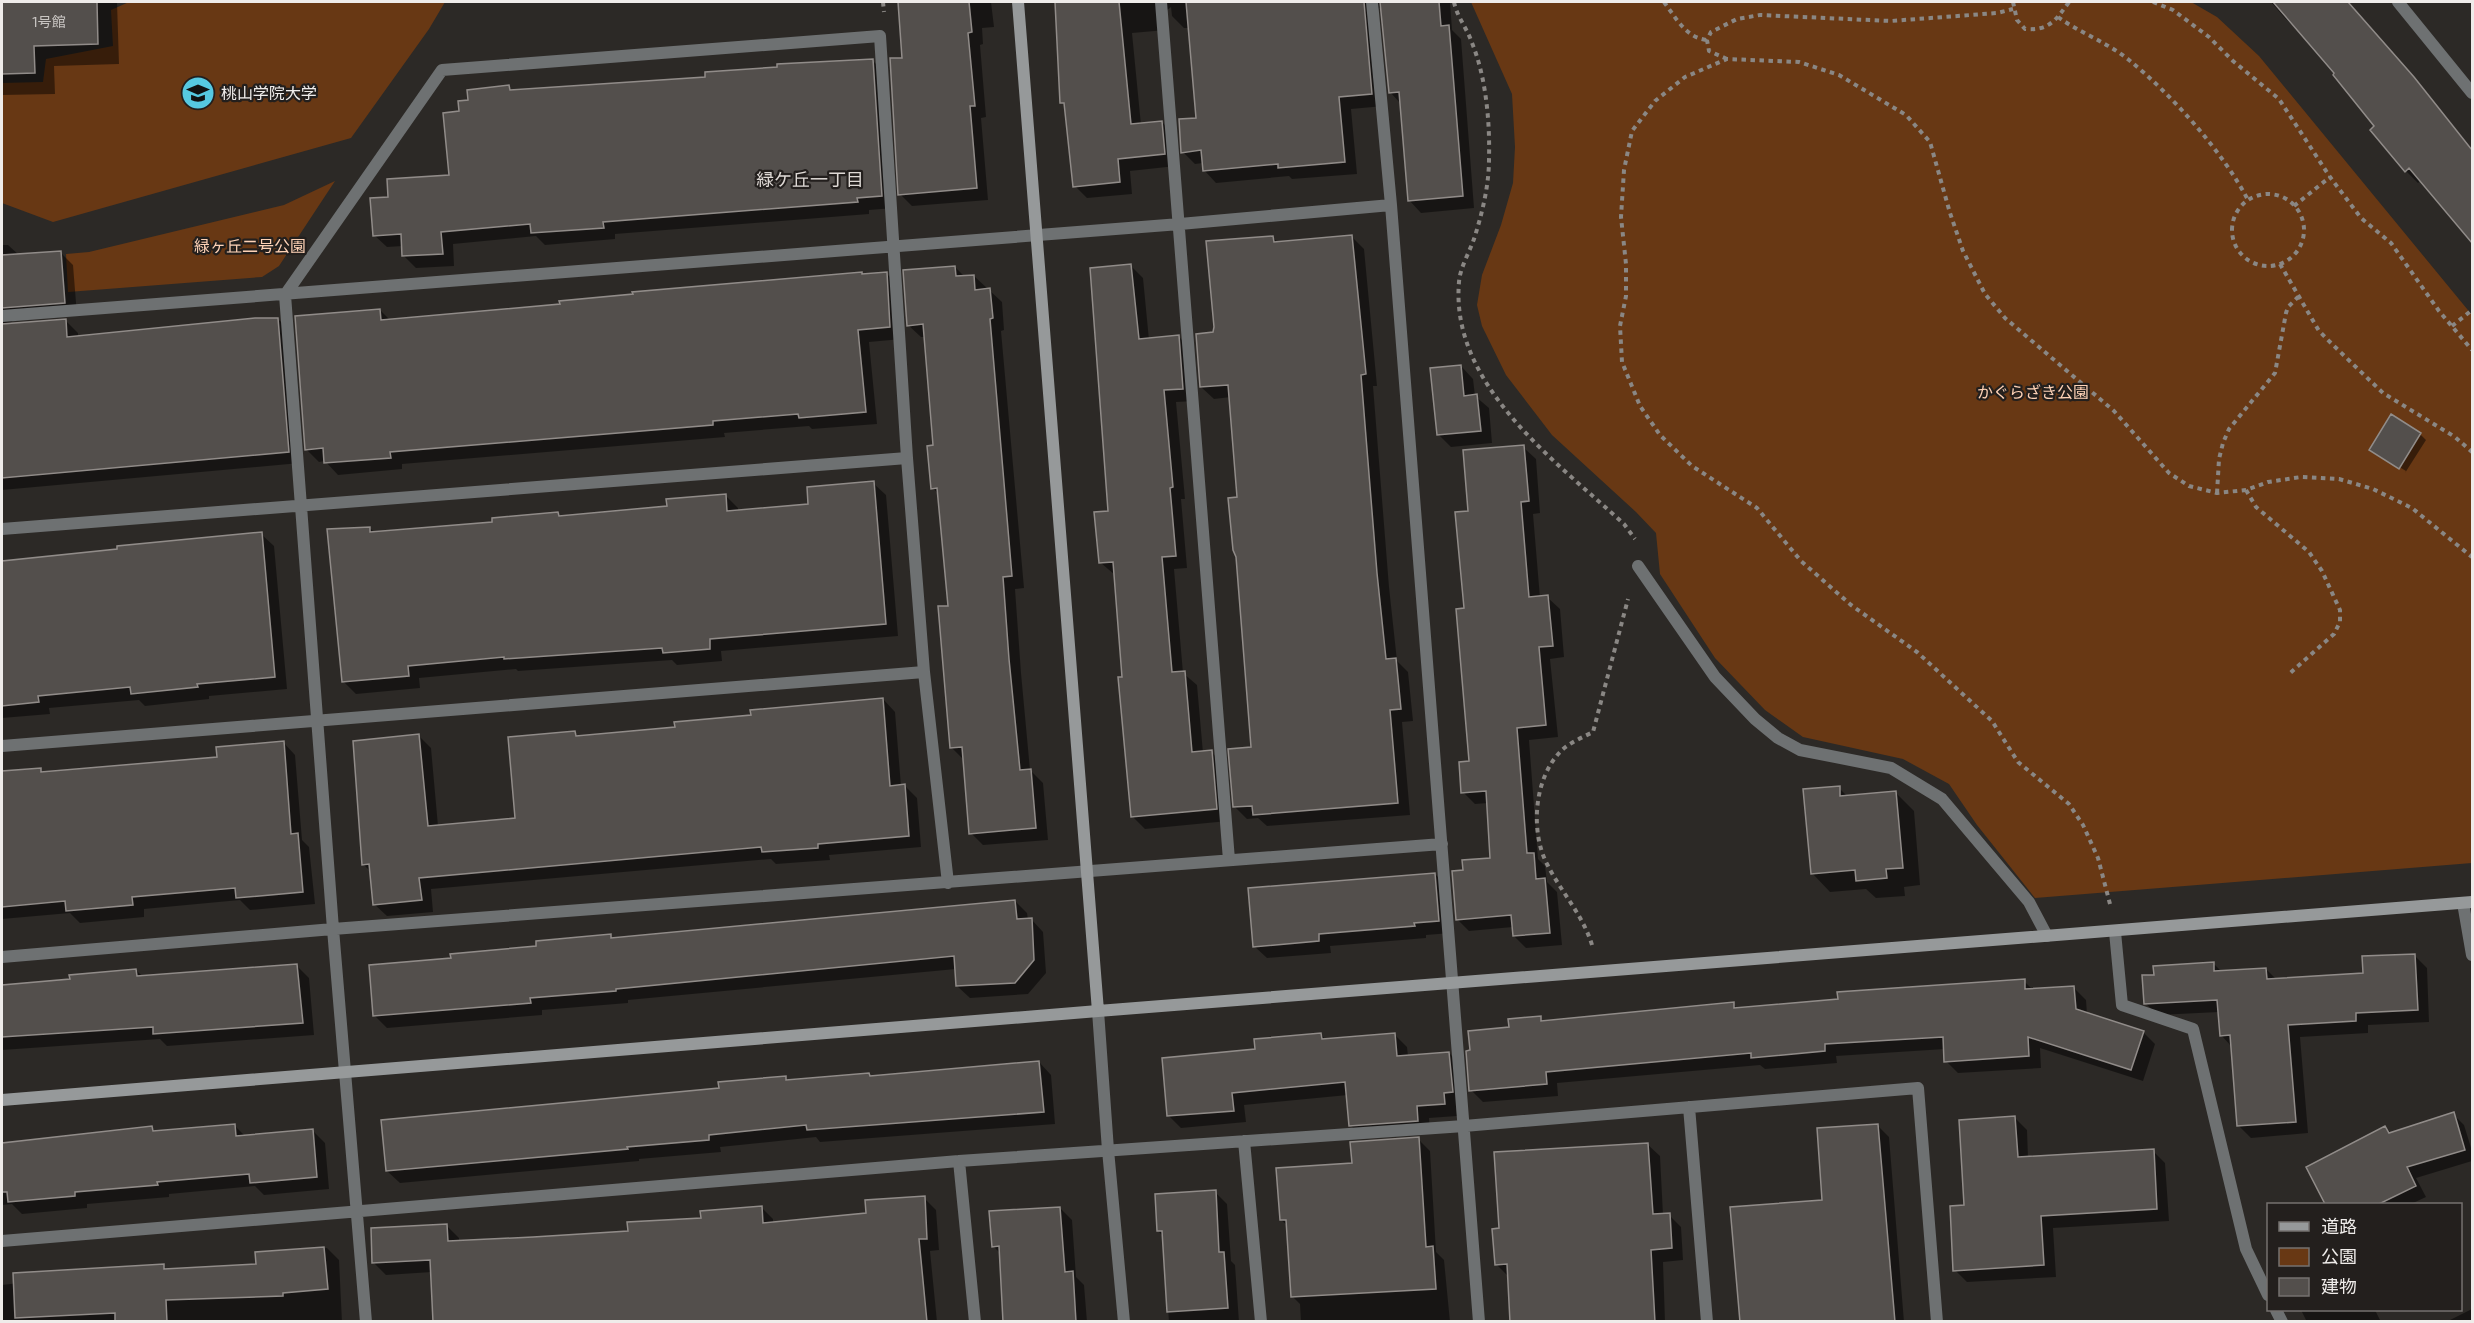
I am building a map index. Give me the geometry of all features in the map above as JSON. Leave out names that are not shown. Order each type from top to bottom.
[{"type":"street","points":[[1018,2],[1038,234],[1108,1150],[1124,1322]]},
{"type":"street","points":[[1161,2],[1229,860]]},
{"type":"street","points":[[1372,2],[1391,205],[1479,1322]]},
{"type":"street","points":[[2398,2],[2472,93]]},
{"type":"street","points":[[366,1322],[344,1073],[285,295],[442,70],[880,36],[907,458],[924,672],[948,883]]},
{"type":"street","points":[[2,316],[1180,224],[1391,205]]},
{"type":"street","points":[[2,529],[907,458]]},
{"type":"street","points":[[1638,566],[1715,677],[1755,719],[1778,738],[1800,750],[1891,768],[1942,799],[2029,902],[2047,936]]},
{"type":"street","points":[[2,746],[924,672]]},
{"type":"street","points":[[2,957],[333,929],[1442,844]]},
{"type":"street","points":[[2,1100],[2468,902],[2472,955]]},
{"type":"street","points":[[2115,932],[2122,1005],[2193,1029],[2246,1249],[2267,1293]]},
{"type":"street","points":[[2,1241],[959,1161],[1464,1126],[1918,1088],[1936,1322]]},
{"type":"street","points":[[1689,1107],[1707,1322]]},
{"type":"street","points":[[1244,1141],[1261,1322]]},
{"type":"street","points":[[959,1161],[975,1322]]},
{"type":"path","points":[[1454,2],[1456,12],[1473,44],[1487,115],[1489,160],[1485,197],[1474,239],[1459,279],[1458,301],[1474,360],[1512,420],[1624,524],[1635,540],[1638,566],[1593,732],[1562,749],[1550,765],[1540,786],[1539,840],[1546,862],[1579,915],[1592,943],[1596,973]]},
{"type":"path","points":[[1664,2],[1687,32],[1697,39],[1707,40]]},
{"type":"path","points":[[2013,2],[2017,20],[2025,28],[2038,30],[2051,24],[2069,2]]},
{"type":"path","points":[[2153,2],[2173,10],[2209,37],[2233,61],[2279,99],[2330,177],[2361,218],[2391,243],[2472,350]]},
{"type":"path","points":[[2013,9],[1997,13],[1891,21],[1784,14],[1760,15],[1725,24],[1711,32],[1707,40],[1709,51],[1727,59],[1799,62],[1839,75],[1906,115],[1930,142],[1963,251],[1985,294],[2005,318],[2114,411],[2169,473],[2189,486],[2217,494],[2246,490],[2268,482],[2301,477],[2339,479],[2373,489],[2412,508],[2472,556]]},
{"type":"path","points":[[2058,17],[2128,59],[2150,80],[2211,144],[2236,177],[2248,200]]},
{"type":"path","points":[[1727,59],[1685,77],[1655,101],[1632,131],[1623,170],[1621,217],[1626,264],[1626,296],[1620,326],[1622,362],[1640,406],[1660,435],[1692,466],[1757,508],[1801,561],[1851,605],[1917,652],[1992,721],[2018,762],[2069,804],[2083,825],[2098,858],[2107,885],[2115,932]]},
{"type":"path","points":[[2294,206],[2330,177]]},
{"type":"path","points":[[2268,194],[2281,197],[2294,206],[2300,213],[2304,225],[2298,250],[2290,258],[2280,264],[2266,266],[2251,262],[2242,256],[2234,245],[2233,219],[2248,200],[2268,194]]},
{"type":"path","points":[[2280,264],[2319,331],[2383,393],[2455,437],[2472,452]]},
{"type":"path","points":[[2217,494],[2219,459],[2223,442],[2235,423],[2275,373],[2286,313],[2288,307],[2298,297]]},
{"type":"path","points":[[2452,326],[2472,310]]},
{"type":"path","points":[[2246,490],[2256,507],[2309,552],[2322,570],[2340,610],[2340,622],[2334,634],[2289,674]]},
{"type":"green space","name":"桃山学院大学","points":[[129,2],[445,2],[429,29],[351,138],[53,222],[2,203],[2,83],[43,82],[46,59],[113,46],[111,10]]},
{"type":"green space","name":"かぐらざき公園","points":[[1471,2],[2191,2],[2217,17],[2259,56],[2472,315],[2472,863],[2035,898],[1977,825],[1949,784],[1903,759],[1803,737],[1765,710],[1715,658],[1660,574],[1656,533],[1552,435],[1506,375],[1482,326],[1477,305],[1482,275],[1501,225],[1513,183],[1515,147],[1512,94]]},
{"type":"green space","name":"緑ヶ丘二号公園","points":[[335,181],[279,266],[262,277],[68,292],[66,254],[89,252],[284,205]]},
{"type":"building","points":[[2,2],[97,2],[98,44],[34,46],[35,73],[2,74]]},
{"type":"building","points":[[898,2],[969,2],[972,32],[968,33],[975,106],[970,106],[977,188],[898,195],[890,58],[902,58]]},
{"type":"building","points":[[1055,2],[1119,2],[1131,124],[1162,121],[1165,154],[1118,159],[1120,182],[1073,187],[1064,103],[1060,103]]},
{"type":"building","points":[[1186,2],[1364,2],[1372,94],[1339,97],[1345,162],[1278,168],[1278,164],[1203,171],[1201,150],[1181,153],[1179,119],[1196,118]]},
{"type":"building","points":[[1380,2],[1439,2],[1441,26],[1449,25],[1463,196],[1408,201],[1399,92],[1389,93]]},
{"type":"building","points":[[2273,2],[2348,2],[2414,77],[2472,150],[2472,243],[2409,168],[2405,172],[2370,130],[2374,126],[2333,75],[2334,73]]},
{"type":"building","points":[[873,59],[882,196],[857,198],[858,202],[603,222],[604,228],[531,233],[530,224],[441,232],[443,254],[402,256],[401,234],[373,236],[370,198],[388,197],[387,179],[449,175],[443,113],[459,111],[458,101],[468,100],[467,90],[509,85],[510,90],[705,77],[705,72],[777,67],[777,64]]},
{"type":"building","points":[[1352,235],[1366,374],[1361,375],[1377,573],[1386,659],[1396,658],[1401,709],[1390,710],[1398,803],[1253,815],[1252,806],[1233,807],[1228,749],[1251,747],[1236,557],[1233,550],[1228,498],[1237,497],[1228,385],[1200,387],[1196,334],[1213,332],[1214,327],[1206,241],[1273,236],[1274,242]]},
{"type":"building","points":[[61,251],[65,303],[2,308],[2,255]]},
{"type":"building","points":[[1131,264],[1139,339],[1179,335],[1183,389],[1164,390],[1173,487],[1170,488],[1176,556],[1162,557],[1172,672],[1185,671],[1192,752],[1212,750],[1217,809],[1131,817],[1118,677],[1122,677],[1113,562],[1099,563],[1094,512],[1108,511],[1090,268]]},
{"type":"building","points":[[955,266],[956,276],[974,275],[975,290],[990,288],[993,318],[990,319],[1012,576],[1003,577],[1009,659],[1020,770],[1031,769],[1036,828],[969,834],[962,747],[950,748],[938,606],[948,606],[937,488],[931,489],[927,446],[933,445],[923,324],[907,326],[903,270]]},
{"type":"building","points":[[862,272],[862,274],[887,272],[890,327],[858,330],[866,412],[799,418],[798,414],[713,421],[713,425],[390,452],[391,458],[324,463],[323,448],[305,450],[295,316],[380,309],[381,320],[560,304],[559,301],[633,294],[632,292]]},
{"type":"building","points":[[255,318],[278,318],[289,452],[2,478],[2,324],[66,319],[67,337]]},
{"type":"building","points":[[1461,365],[1464,396],[1477,394],[1481,431],[1437,435],[1430,368]]},
{"type":"building","points":[[2391,414],[2421,433],[2399,469],[2369,450]]},
{"type":"building","points":[[1524,445],[1529,501],[1521,502],[1529,597],[1548,595],[1553,646],[1539,647],[1546,725],[1517,728],[1527,853],[1534,853],[1536,879],[1545,878],[1550,933],[1513,936],[1511,915],[1456,920],[1452,871],[1463,870],[1462,860],[1490,858],[1486,791],[1461,793],[1459,762],[1469,761],[1456,609],[1464,608],[1455,512],[1468,511],[1463,450]]},
{"type":"building","points":[[874,481],[886,624],[710,639],[710,649],[663,653],[662,648],[504,659],[504,657],[408,666],[409,676],[342,682],[327,529],[370,527],[370,532],[492,522],[492,518],[558,512],[559,516],[667,506],[666,499],[726,494],[727,511],[808,504],[807,487]]},
{"type":"building","points":[[262,532],[275,677],[197,684],[198,687],[131,694],[130,687],[38,696],[39,702],[2,706],[2,561],[117,549],[117,546]]},
{"type":"building","points":[[883,698],[890,786],[905,784],[909,836],[818,844],[818,848],[762,852],[761,847],[419,878],[422,900],[373,905],[369,864],[362,865],[353,741],[419,734],[428,826],[515,818],[508,737],[575,731],[576,736],[675,727],[674,722],[751,715],[750,710]]},
{"type":"building","points":[[284,741],[291,834],[298,833],[303,892],[236,898],[235,888],[132,897],[133,905],[66,911],[65,901],[2,907],[2,771],[41,768],[41,772],[217,757],[216,747]]},
{"type":"building","points":[[1840,786],[1840,796],[1896,791],[1903,868],[1886,869],[1887,878],[1856,881],[1855,870],[1811,874],[1803,789]]},
{"type":"building","points":[[1435,873],[1439,921],[1414,923],[1415,926],[1319,934],[1319,941],[1253,947],[1248,888]]},
{"type":"building","points":[[1015,900],[1017,919],[1032,918],[1034,960],[1015,983],[956,986],[954,956],[530,998],[531,1003],[373,1016],[369,965],[451,958],[450,954],[536,946],[536,941],[611,934],[611,938]]},
{"type":"building","points":[[2415,954],[2418,1010],[2356,1013],[2356,1021],[2288,1025],[2296,1122],[2237,1126],[2230,1035],[2220,1036],[2217,1000],[2144,1004],[2142,975],[2154,975],[2153,966],[2214,962],[2214,971],[2266,968],[2267,979],[2363,973],[2362,956]]},
{"type":"building","points":[[297,964],[303,1023],[153,1034],[153,1027],[2,1037],[2,985],[70,979],[69,975],[136,969],[137,976]]},
{"type":"building","points":[[2025,979],[2025,989],[2074,986],[2076,1009],[2144,1031],[2131,1070],[2028,1037],[2029,1056],[1944,1062],[1943,1037],[1825,1044],[1825,1051],[1751,1058],[1751,1053],[1546,1072],[1547,1084],[1469,1091],[1466,1051],[1470,1050],[1468,1031],[1509,1027],[1508,1019],[1541,1016],[1541,1021],[1734,1002],[1734,1008],[1838,999],[1837,992]]},
{"type":"building","points":[[1321,1033],[1322,1039],[1395,1033],[1397,1056],[1449,1052],[1453,1092],[1444,1093],[1445,1104],[1417,1106],[1418,1121],[1349,1126],[1345,1082],[1232,1093],[1234,1111],[1167,1116],[1162,1058],[1255,1049],[1254,1039]]},
{"type":"building","points":[[1039,1061],[1044,1112],[807,1130],[806,1125],[709,1135],[709,1140],[627,1147],[628,1149],[386,1171],[381,1120],[719,1088],[718,1082],[786,1076],[786,1080],[869,1073],[870,1076]]},
{"type":"building","points":[[2454,1112],[2465,1150],[2407,1167],[2416,1186],[2381,1203],[2324,1203],[2306,1167],[2385,1126],[2389,1133]]},
{"type":"building","points":[[2015,1116],[2018,1157],[2154,1149],[2157,1209],[2041,1216],[2044,1265],[1953,1271],[1950,1206],[1964,1205],[1959,1120]]},
{"type":"building","points":[[235,1124],[236,1136],[313,1129],[317,1177],[250,1183],[249,1174],[157,1182],[158,1185],[75,1192],[75,1196],[8,1202],[7,1192],[2,1192],[2,1143],[152,1126],[153,1131]]},
{"type":"building","points":[[1878,1124],[1895,1322],[1740,1322],[1730,1207],[1822,1200],[1817,1128]]},
{"type":"building","points":[[1419,1137],[1426,1247],[1433,1246],[1436,1289],[1291,1297],[1286,1220],[1280,1220],[1276,1168],[1352,1163],[1350,1142]]},
{"type":"building","points":[[1648,1143],[1653,1214],[1670,1213],[1672,1248],[1651,1250],[1655,1322],[1510,1322],[1507,1264],[1495,1265],[1492,1229],[1499,1228],[1494,1152]]},
{"type":"building","points":[[1216,1190],[1219,1252],[1224,1252],[1228,1308],[1167,1312],[1162,1231],[1157,1231],[1155,1194]]},
{"type":"building","points":[[925,1196],[927,1239],[919,1239],[927,1322],[433,1322],[430,1260],[372,1263],[371,1228],[447,1224],[448,1241],[533,1237],[628,1231],[627,1222],[701,1218],[700,1211],[762,1206],[763,1223],[866,1213],[865,1200]]},
{"type":"building","points":[[1060,1207],[1065,1272],[1073,1271],[1076,1322],[1003,1322],[999,1246],[992,1247],[989,1211]]},
{"type":"building","points":[[324,1247],[328,1289],[283,1293],[283,1296],[166,1300],[167,1322],[115,1322],[115,1313],[15,1318],[13,1273],[164,1264],[164,1269],[256,1264],[255,1252]]},
{"type":"place","name":"桃山学院大学","points":[[198,93]]},
{"type":"district","name":"緑ケ丘一丁目","points":[[810,180]]}]
